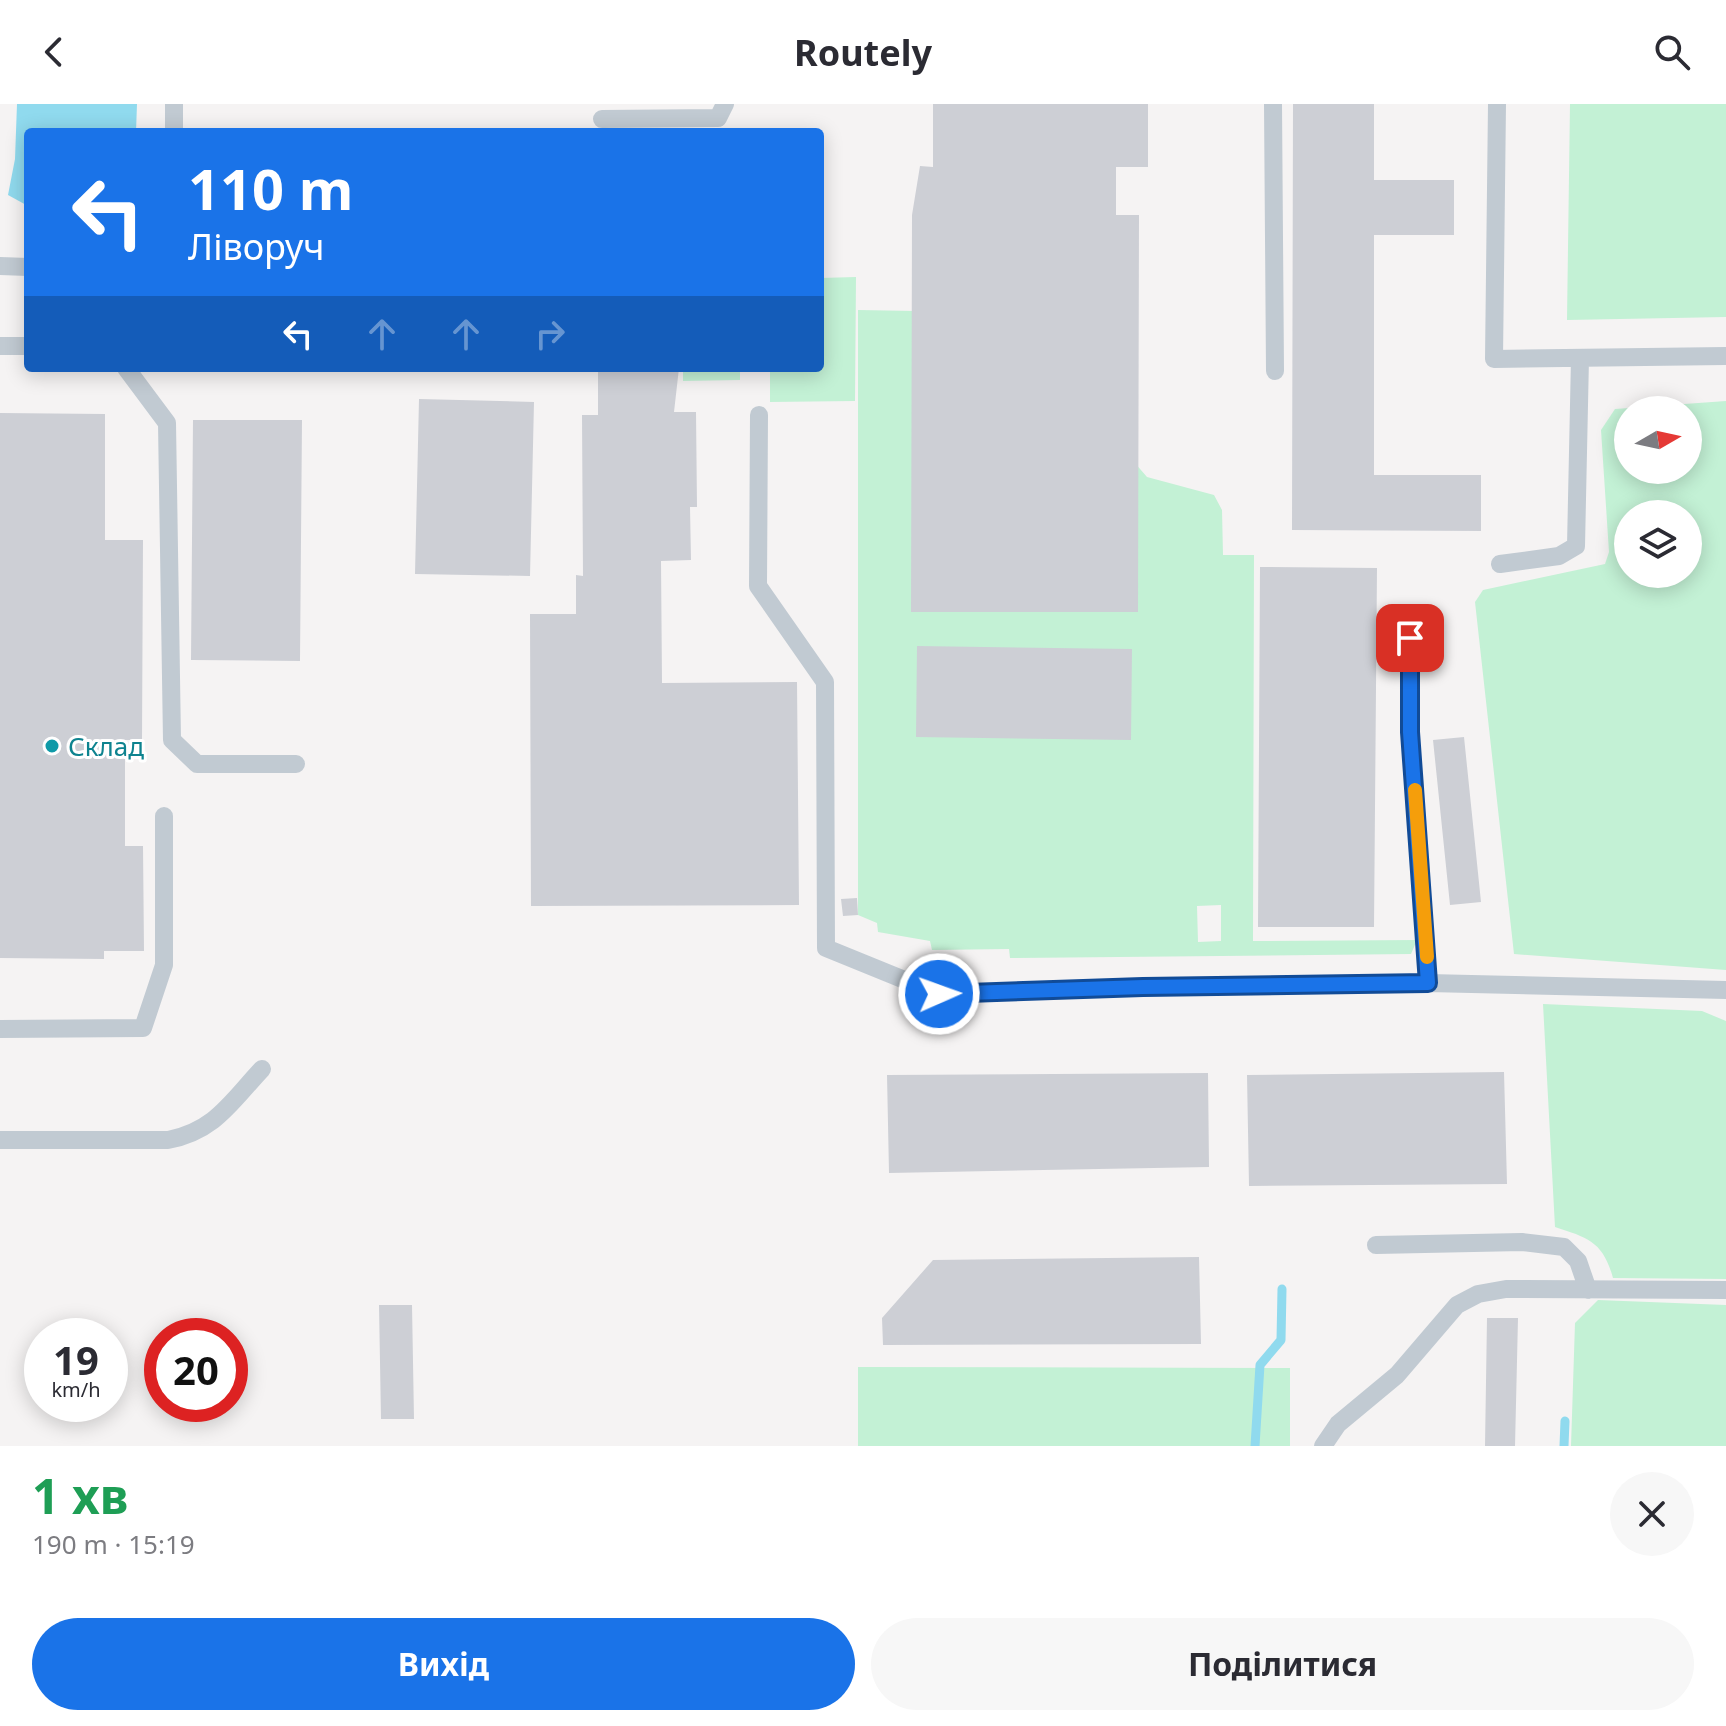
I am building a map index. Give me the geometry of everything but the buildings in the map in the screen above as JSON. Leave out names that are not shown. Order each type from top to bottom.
[{"type":"lane","points":[[174,104],[174,128]]},
{"type":"lane","points":[[602,119],[718,118],[725,104]]},
{"type":"lane","points":[[1273,104],[1275,371]]},
{"type":"lane","points":[[1497,104],[1494,359],[1726,356]]},
{"type":"lane","points":[[0,266],[24,267]]},
{"type":"lane","points":[[0,346],[24,346]]},
{"type":"lane","points":[[1500,564],[1559,556],[1576,546],[1580,358]]},
{"type":"lane","points":[[129,372],[167,423],[172,740],[197,764],[296,764]]},
{"type":"lane","points":[[759,415],[758,586],[825,682],[826,948],[939,994],[1143,987],[1428,983],[1726,990]]},
{"type":"lane","points":[[1410,638],[1410,732],[1428,983]]},
{"type":"lane","points":[[0,1029],[143,1028],[164,965],[164,816]]},
{"type":"lane","points":[[0,1140],[168,1140],[195,1135],[214,1120],[262,1069]]},
{"type":"lane","points":[[1376,1245],[1522,1242],[1564,1247],[1578,1261],[1588,1290]]},
{"type":"lane","points":[[1323,1446],[1338,1424],[1397,1375],[1441,1320],[1468,1298],[1506,1289],[1726,1290]]},
{"type":"green space","points":[[1570,104],[1726,104],[1726,317],[1567,320]]},
{"type":"green space","points":[[856,277],[855,401],[770,402],[770,372],[824,372],[824,278]]},
{"type":"green space","points":[[858,310],[915,311],[1134,462],[1147,477],[1214,495],[1222,510],[1223,555],[1254,555],[1253,941],[1417,940],[1411,954],[1010,958],[1009,949],[932,950],[930,941],[878,932],[877,923],[858,915]],"holes":[[[1221,905],[1221,941],[1198,942],[1197,906]]]},
{"type":"green space","points":[[683,372],[740,372],[740,380],[683,381]]},
{"type":"green space","points":[[1726,401],[1726,970],[1514,954],[1475,602],[1483,590],[1605,564],[1609,552],[1601,430],[1614,410],[1614,484],[1702,484],[1702,403]]},
{"type":"green space","points":[[1543,1004],[1702,1011],[1726,1021],[1726,1279],[1613,1278],[1604,1256],[1593,1243],[1555,1227]]},
{"type":"green space","points":[[1598,1300],[1726,1305],[1726,1446],[1571,1446],[1575,1323]]},
{"type":"green space","points":[[858,1367],[1290,1368],[1290,1446],[858,1446]]},
{"type":"water","points":[[17,104],[137,104],[136,128],[24,128],[24,204],[8,195],[15,159]]},
{"type":"waterway","points":[[1255,1446],[1260,1365],[1281,1340],[1282,1289]]},
{"type":"waterway","points":[[1564,1446],[1565,1421]]},
{"type":"slow traffic","points":[[1415,790],[1427,957]]},
{"type":"place","name":"Склад","points":[[52,746]]},
{"type":"route","points":[[939,994],[1143,987],[1428,983],[1410,732],[1410,638]]}]
